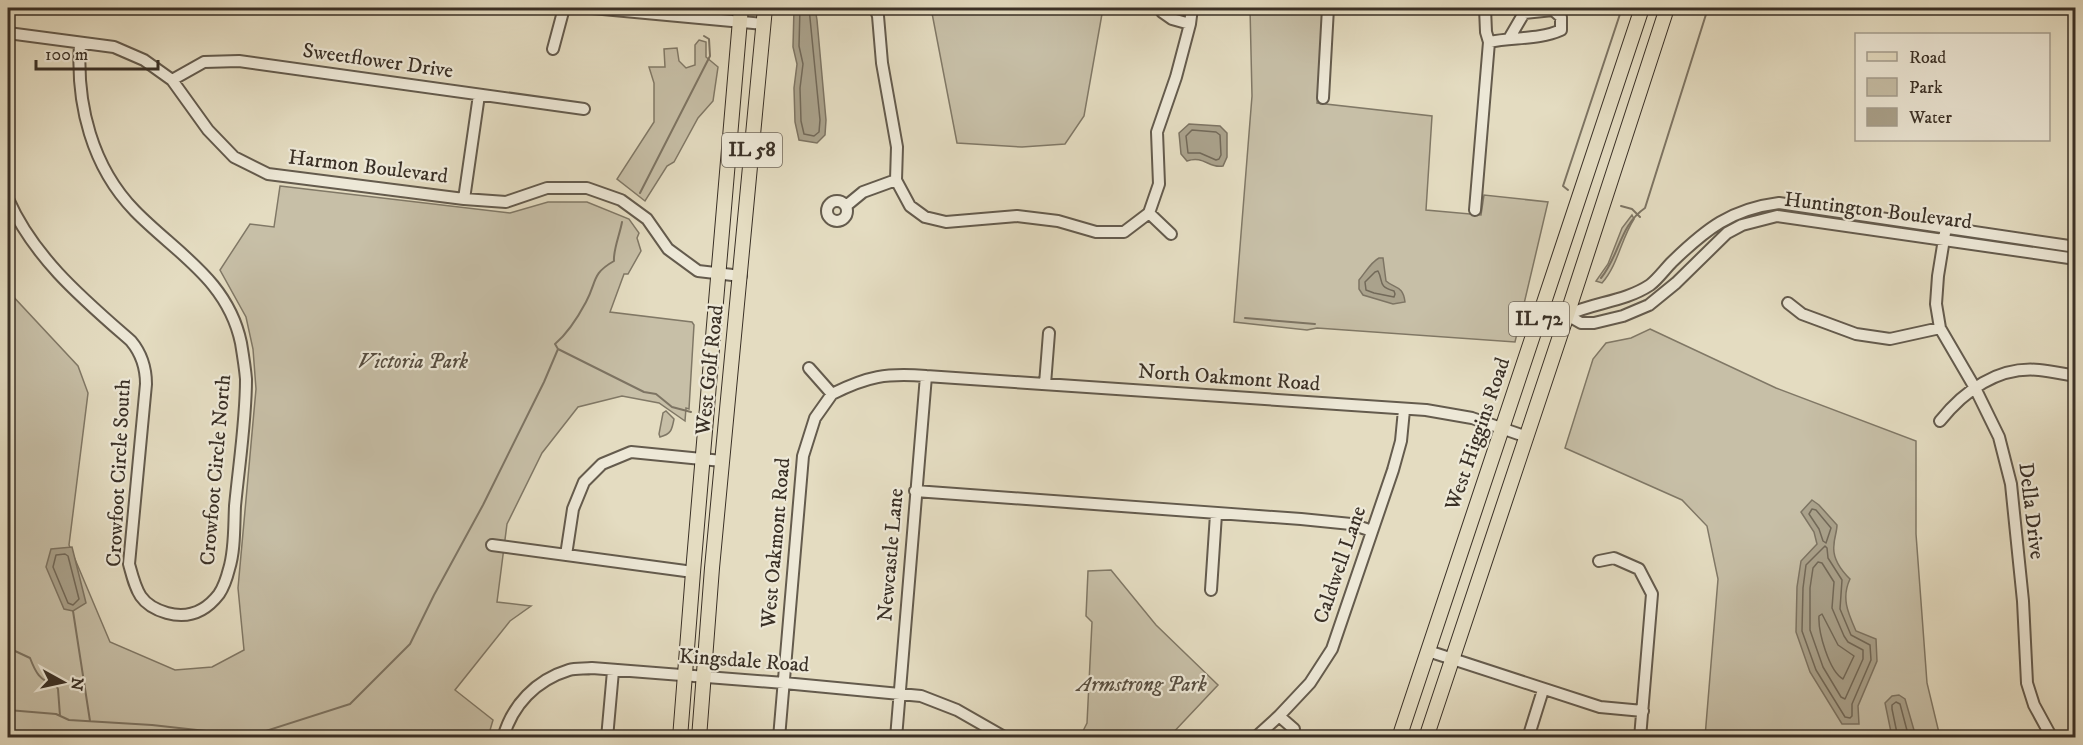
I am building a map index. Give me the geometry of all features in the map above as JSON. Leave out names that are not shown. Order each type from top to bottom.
[{"type":"main road","name":"West Golf Road","points":[[680,738],[717,273],[741,8]]},
{"type":"main road","name":"West Golf Road","points":[[699,738],[722,461],[765,8]]},
{"type":"main road","name":"West Higgins Road","points":[[1399,738],[1642,8]]},
{"type":"main road","name":"IL 72","points":[[1426,738],[1568,315],[1667,8]]},
{"type":"street","points":[[553,49],[564,8]]},
{"type":"street","points":[[592,8],[764,24]]},
{"type":"street","points":[[875,8],[897,147],[896,180],[910,206],[925,217],[946,222],[1017,216],[1058,221],[1096,232],[1124,232],[1149,213],[1159,184],[1157,132],[1176,77],[1192,8]]},
{"type":"street","points":[[1162,8],[1162,12],[1172,19],[1190,24]]},
{"type":"street","points":[[1323,98],[1328,8]]},
{"type":"street","points":[[1475,210],[1489,42],[1486,32],[1485,8]]},
{"type":"street","points":[[1489,42],[1555,33],[1562,30],[1561,17],[1553,10],[1524,13],[1510,38]]},
{"type":"street","name":"Harmon Boulevard","points":[[8,33],[114,47],[144,60],[172,80],[208,130],[234,157],[268,174],[464,199],[506,202],[547,188],[587,188],[621,200],[647,219],[668,249],[698,271],[741,276]]},
{"type":"street","name":"Crowfoot Circle North","points":[[80,44],[82,110],[100,160],[130,206],[210,280],[229,310],[240,341],[246,378],[244,412],[230,568],[219,593]]},
{"type":"street","name":"Sweetflower Drive","points":[[172,80],[204,62],[239,61],[584,109]]},
{"type":"street","points":[[464,199],[479,95]]},
{"type":"street","points":[[846,206],[862,192],[896,180]]},
{"type":"street","name":"Crowfoot Circle South","points":[[8,199],[15,216],[51,266],[72,288],[131,340],[140,354],[146,384],[129,564],[136,592],[153,609],[175,615],[201,612],[219,593]]},
{"type":"street","name":"Huntington Boulevard","points":[[1568,315],[1584,307],[1630,297],[1652,284],[1700,236],[1720,222],[1741,211],[1779,203],[2076,259]]},
{"type":"street","points":[[1149,213],[1171,234]]},
{"type":"street","name":"Huntington Boulevard","points":[[1542,312],[1568,315],[1581,323],[1623,316],[1649,305],[1676,283],[1727,233],[1742,225],[1777,216],[2076,247]]},
{"type":"street","name":"Della Drive","points":[[1945,234],[1936,304],[1940,328],[1975,388],[1999,437],[2011,484],[2027,682],[2034,705],[2052,738]]},
{"type":"street","points":[[1788,303],[1816,321],[1856,334],[1890,339],[1940,328]]},
{"type":"street","points":[[1045,384],[1049,333]]},
{"type":"street","points":[[809,368],[832,393]]},
{"type":"street","points":[[1940,421],[1956,402],[1975,388],[2001,374],[2037,369],[2076,376]]},
{"type":"street","name":"North Oakmont Road","points":[[832,393],[856,381],[897,374],[1426,410],[1458,414],[1527,437]]},
{"type":"street","name":"Newcastle Lane","points":[[896,738],[926,376]]},
{"type":"street","name":"West Oakmont Road","points":[[779,738],[802,456],[814,418],[832,393]]},
{"type":"street","name":"Caldwell Lane","points":[[1255,738],[1310,683],[1332,649],[1401,441],[1404,410]]},
{"type":"street","points":[[566,555],[573,509],[584,482],[602,464],[631,452],[722,461]]},
{"type":"street","points":[[915,492],[1321,521],[1351,524],[1372,531]]},
{"type":"street","points":[[1211,590],[1216,514]]},
{"type":"street","points":[[492,545],[693,572]]},
{"type":"street","points":[[1599,561],[1614,558],[1639,569],[1652,594],[1640,738]]},
{"type":"street","points":[[1428,651],[1600,707],[1643,711]]},
{"type":"street","name":"Kingsdale Road","points":[[503,738],[507,721],[532,690],[548,679],[570,670],[592,668],[921,696],[940,702],[1006,738]]},
{"type":"street","points":[[607,738],[613,671]]},
{"type":"street","points":[[1528,738],[1543,690]]},
{"type":"street","points":[[1279,716],[1294,729]]},
{"type":"green space","points":[[931,8],[1101,8],[1102,14],[1084,116],[1065,144],[1022,147],[957,143]]},
{"type":"green space","points":[[1250,8],[1326,8],[1317,103],[1432,116],[1426,210],[1481,215],[1484,195],[1548,202],[1515,342],[1317,328],[1307,330],[1234,322],[1252,96]]},
{"type":"green space","points":[[699,40],[706,42],[706,57],[718,67],[713,101],[698,118],[674,162],[667,166],[645,201],[617,179],[654,122],[654,83],[649,67],[665,67],[664,49],[677,48],[679,61],[686,68],[695,65],[695,45]]},
{"type":"green space","name":"Victoria Park","points":[[280,186],[510,213],[548,202],[587,202],[629,219],[639,233],[637,238],[641,251],[628,274],[624,274],[610,312],[692,322],[694,325],[689,409],[686,408],[685,421],[659,403],[622,396],[578,407],[542,453],[507,524],[497,602],[531,606],[510,621],[455,690],[493,720],[488,737],[8,737],[8,291],[78,366],[88,393],[69,545],[110,642],[175,670],[212,667],[244,650],[238,588],[256,389],[253,349],[246,317],[220,270],[250,224],[274,227]]},
{"type":"green space","points":[[1632,215],[1634,219],[1612,268],[1602,283],[1596,281],[1608,264],[1622,228]]},
{"type":"green space","points":[[1650,329],[1776,388],[1916,441],[1916,534],[1927,683],[1940,737],[1705,737],[1718,579],[1707,526],[1682,500],[1565,448],[1593,359],[1606,343],[1631,338]]},
{"type":"green space","points":[[666,411],[674,419],[672,429],[660,437],[663,413]]},
{"type":"green space","name":"Armstrong Park","points":[[1111,570],[1156,625],[1218,685],[1169,737],[1080,737],[1087,723],[1092,622],[1086,616],[1088,571]]},
{"type":"water","points":[[794,8],[815,8],[826,120],[825,135],[817,143],[799,140],[795,122],[794,88],[797,64],[793,47]]},
{"type":"water","points":[[1189,124],[1220,126],[1227,133],[1227,157],[1223,166],[1214,166],[1198,160],[1187,161],[1181,154],[1179,133]]},
{"type":"water","points":[[1379,258],[1383,258],[1386,281],[1400,290],[1405,302],[1393,304],[1363,295],[1359,289],[1359,280]]},
{"type":"water","points":[[1812,500],[1837,525],[1834,555],[1840,568],[1850,579],[1846,599],[1848,612],[1856,631],[1876,639],[1877,661],[1858,706],[1859,724],[1842,724],[1810,672],[1796,632],[1797,587],[1801,561],[1817,544],[1814,532],[1801,512]]},
{"type":"water","points":[[72,547],[86,603],[73,611],[64,609],[46,567],[51,549]]},
{"type":"water","points":[[1899,695],[1905,699],[1916,737],[1892,737],[1885,703],[1892,696]]},
{"type":"waterway","points":[[1568,190],[1563,186],[1622,8]]},
{"type":"waterway","points":[[1601,278],[1630,223],[1645,208],[1708,8]]},
{"type":"waterway","points":[[640,193],[710,56],[709,39],[704,36]]},
{"type":"waterway","points":[[1621,206],[1632,209],[1640,217]]},
{"type":"waterway","points":[[244,738],[350,704],[410,644],[544,382],[558,349],[555,344],[580,313],[598,274],[614,261],[622,222]]},
{"type":"waterway","points":[[1245,318],[1315,324]]},
{"type":"waterway","points":[[558,349],[644,392],[656,394],[672,407],[691,412]]},
{"type":"waterway","points":[[73,611],[90,721]]},
{"type":"waterway","points":[[8,651],[15,651],[30,658],[42,678],[55,684],[58,689],[60,716]]},
{"type":"waterway","points":[[8,710],[56,714],[69,720],[152,725],[215,732],[223,738]]}]
